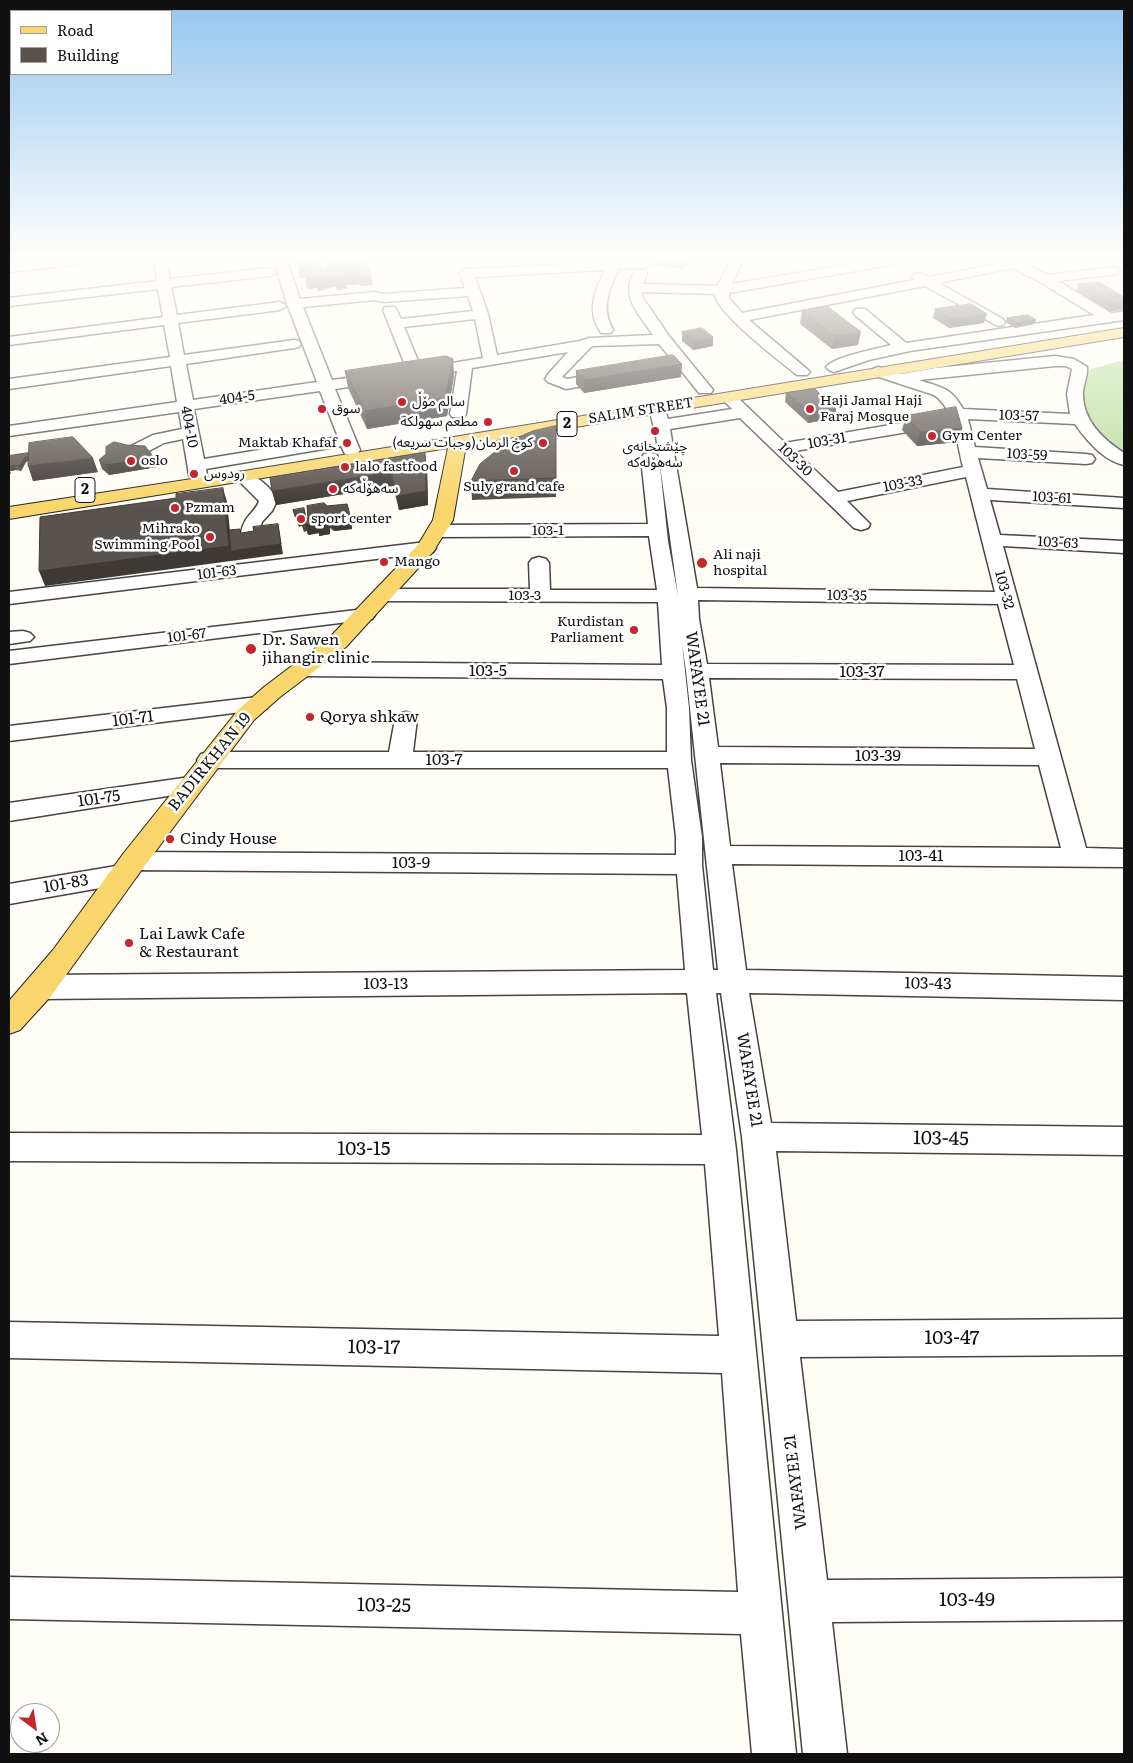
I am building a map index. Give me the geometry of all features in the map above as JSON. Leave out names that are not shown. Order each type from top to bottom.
[{"type":"main road","name":"SALIM STREET","points":[[879,371],[993,343]]},
{"type":"main road","name":"SALIM STREET","points":[[350,445],[705,390],[802,372],[879,371],[1053,343]]},
{"type":"main road","name":"SALIM STREET","points":[[9,513],[458,442],[654,415],[728,396],[839,373]]},
{"type":"main road","name":"BADIRKHAN 19","points":[[12,1016],[40,987],[86,929],[128,868],[235,728],[258,704],[338,642],[366,614],[432,540],[443,520],[449,497],[458,442]]},
{"type":"main road","name":"2","points":[[9,500],[197,470]]},
{"type":"street","name":"404-10","points":[[175,343],[197,470]]},
{"type":"street","points":[[9,384],[178,360],[269,343]]},
{"type":"street","points":[[293,343],[308,388]]},
{"type":"street","points":[[197,470],[350,445],[328,385],[305,343]]},
{"type":"street","points":[[404,343],[416,373]]},
{"type":"street","points":[[487,343],[490,361]]},
{"type":"street","name":"404-5","points":[[9,431],[464,366],[598,343]]},
{"type":"street","points":[[666,343],[705,390]]},
{"type":"street","points":[[768,343],[802,372]]},
{"type":"street","points":[[897,343],[903,348]]},
{"type":"street","points":[[839,373],[866,356],[932,343]]},
{"type":"street","points":[[587,344],[554,376],[556,381],[566,384],[683,364]]},
{"type":"street","points":[[879,371],[936,372],[1070,362],[1080,369],[1074,392],[1075,404],[1080,418],[1100,442],[1124,460]]},
{"type":"street","points":[[458,414],[464,366]]},
{"type":"street","name":"103-32","points":[[879,371],[940,392],[949,398],[959,416],[1076,858]]},
{"type":"street","name":"103-30","points":[[728,396],[861,524]]},
{"type":"street","points":[[654,415],[745,412]]},
{"type":"street","points":[[9,418],[27,415]]},
{"type":"street","name":"WAFAYEE 21","points":[[654,415],[651,465],[658,530],[678,595]]},
{"type":"street","name":"WAFAYEE 21","points":[[654,415],[678,595],[685,671],[678,708],[718,855],[733,981],[758,1137],[824,1754]]},
{"type":"street","name":"103-57","points":[[959,416],[1080,418]]},
{"type":"street","name":"103-31","points":[[783,448],[959,416]]},
{"type":"street","points":[[135,451],[159,439],[190,432]]},
{"type":"street","name":"103-59","points":[[970,461],[1086,459]]},
{"type":"street","name":"103-33","points":[[834,498],[970,461]]},
{"type":"street","points":[[244,477],[267,497],[269,502],[252,522],[250,533]]},
{"type":"street","name":"103-61","points":[[979,494],[1124,503]]},
{"type":"street","name":"103-1","points":[[432,540],[658,530]]},
{"type":"street","name":"101-63","points":[[9,598],[432,540]]},
{"type":"street","name":"103-63","points":[[991,540],[1124,547]]},
{"type":"street","points":[[539,563],[540,596]]},
{"type":"street","name":"103-3","points":[[383,595],[678,595]]},
{"type":"street","name":"103-35","points":[[678,595],[1006,598]]},
{"type":"street","name":"101-67","points":[[9,658],[366,614]]},
{"type":"street","name":"103-5","points":[[303,670],[685,671]]},
{"type":"street","name":"103-37","points":[[685,671],[1026,672]]},
{"type":"street","name":"101-71","points":[[9,734],[258,704]]},
{"type":"street","points":[[400,760],[406,718]]},
{"type":"street","name":"103-39","points":[[693,758],[1049,757]]},
{"type":"street","name":"WAFAYEE 21","points":[[693,758],[689,865],[700,982],[720,1150],[774,1754]]},
{"type":"street","name":"103-7","points":[[209,760],[693,758]]},
{"type":"street","name":"101-75","points":[[9,812],[190,785]]},
{"type":"street","name":"103-41","points":[[718,855],[1124,858]]},
{"type":"street","name":"103-9","points":[[128,868],[689,865]]},
{"type":"street","name":"101-83","points":[[9,894],[128,868]]},
{"type":"street","name":"103-13","points":[[40,987],[733,981]]},
{"type":"street","name":"103-43","points":[[733,981],[1124,988]]},
{"type":"street","name":"103-45","points":[[758,1137],[1124,1141]]},
{"type":"street","name":"103-15","points":[[9,1147],[720,1150]]},
{"type":"street","name":"103-47","points":[[779,1339],[1124,1337]]},
{"type":"street","name":"103-17","points":[[9,1340],[739,1355]]},
{"type":"street","name":"103-25","points":[[9,1598],[760,1613]]},
{"type":"street","name":"103-49","points":[[809,1601],[1124,1599]]},
{"type":"green space","points":[[1124,360],[1124,454],[1104,438],[1091,423],[1085,413],[1082,393],[1087,374],[1091,369]]},
{"type":"building","points":[[673,355],[682,364],[584,380],[576,371]]},
{"type":"building","points":[[446,356],[453,359],[445,398],[365,411],[345,371]]},
{"type":"building","points":[[815,389],[836,409],[810,413],[786,393]]},
{"type":"building","points":[[956,407],[962,428],[920,432],[906,416]]},
{"type":"building","points":[[556,426],[556,478],[471,481],[480,464],[507,442],[533,431]]},
{"type":"building","points":[[73,437],[93,458],[28,466],[29,443]]},
{"type":"building","points":[[114,442],[145,446],[154,458],[106,465],[99,460],[106,454],[106,447]]},
{"type":"building","points":[[28,453],[29,456],[25,457],[19,466],[9,466],[9,456]]},
{"type":"building","points":[[425,453],[426,491],[397,496],[391,472],[272,491],[270,478]]},
{"type":"building","points":[[223,488],[229,546],[39,571],[40,517],[176,498],[176,494]]},
{"type":"building","points":[[324,503],[327,506],[347,504],[351,519],[333,521],[328,518],[328,524],[317,526],[318,523],[306,525],[305,522],[302,522],[302,519],[308,518],[307,506]]},
{"type":"building","points":[[304,508],[306,518],[298,522],[293,510]]},
{"type":"building","points":[[278,524],[281,544],[231,551],[229,530],[240,529],[241,533],[254,531],[253,527]]},
{"type":"place","name":"سالم مۆڵ","points":[[402,402]]},
{"type":"place","name":"سوق","points":[[322,409]]},
{"type":"place","name":"Haji Jamal Haji Faraj Mosque","points":[[810,409]]},
{"type":"place","name":"مطعم سهولكة","points":[[488,422]]},
{"type":"place","name":"چێشتخانەی سەهۆلەکە","points":[[655,431]]},
{"type":"place","name":"Gym Center","points":[[932,436]]},
{"type":"place","name":"Maktab Khafaf","points":[[347,443]]},
{"type":"place","name":"كوخ الرمان(وجبات سريعه)","points":[[543,443]]},
{"type":"place","name":"oslo","points":[[131,461]]},
{"type":"place","name":"lalo fastfood","points":[[345,467]]},
{"type":"place","name":"Suly grand cafe","points":[[514,471]]},
{"type":"place","name":"رودوس","points":[[194,474]]},
{"type":"place","name":"سەهۆڵەکە","points":[[333,489]]},
{"type":"place","name":"Pzmam","points":[[175,508]]},
{"type":"place","name":"sport center","points":[[301,519]]},
{"type":"place","name":"Mihrako Swimming Pool","points":[[210,537]]},
{"type":"place","name":"Mango","points":[[384,562]]},
{"type":"place","name":"Ali naji hospital","points":[[702,563]]},
{"type":"place","name":"Kurdistan Parliament","points":[[634,630]]},
{"type":"place","name":"Dr. Sawen jihangir clinic","points":[[251,649]]},
{"type":"place","name":"Qorya shkaw","points":[[310,717]]},
{"type":"place","name":"Cindy House","points":[[170,839]]},
{"type":"place","name":"Lai Lawk Cafe & Restaurant","points":[[129,943]]}]
